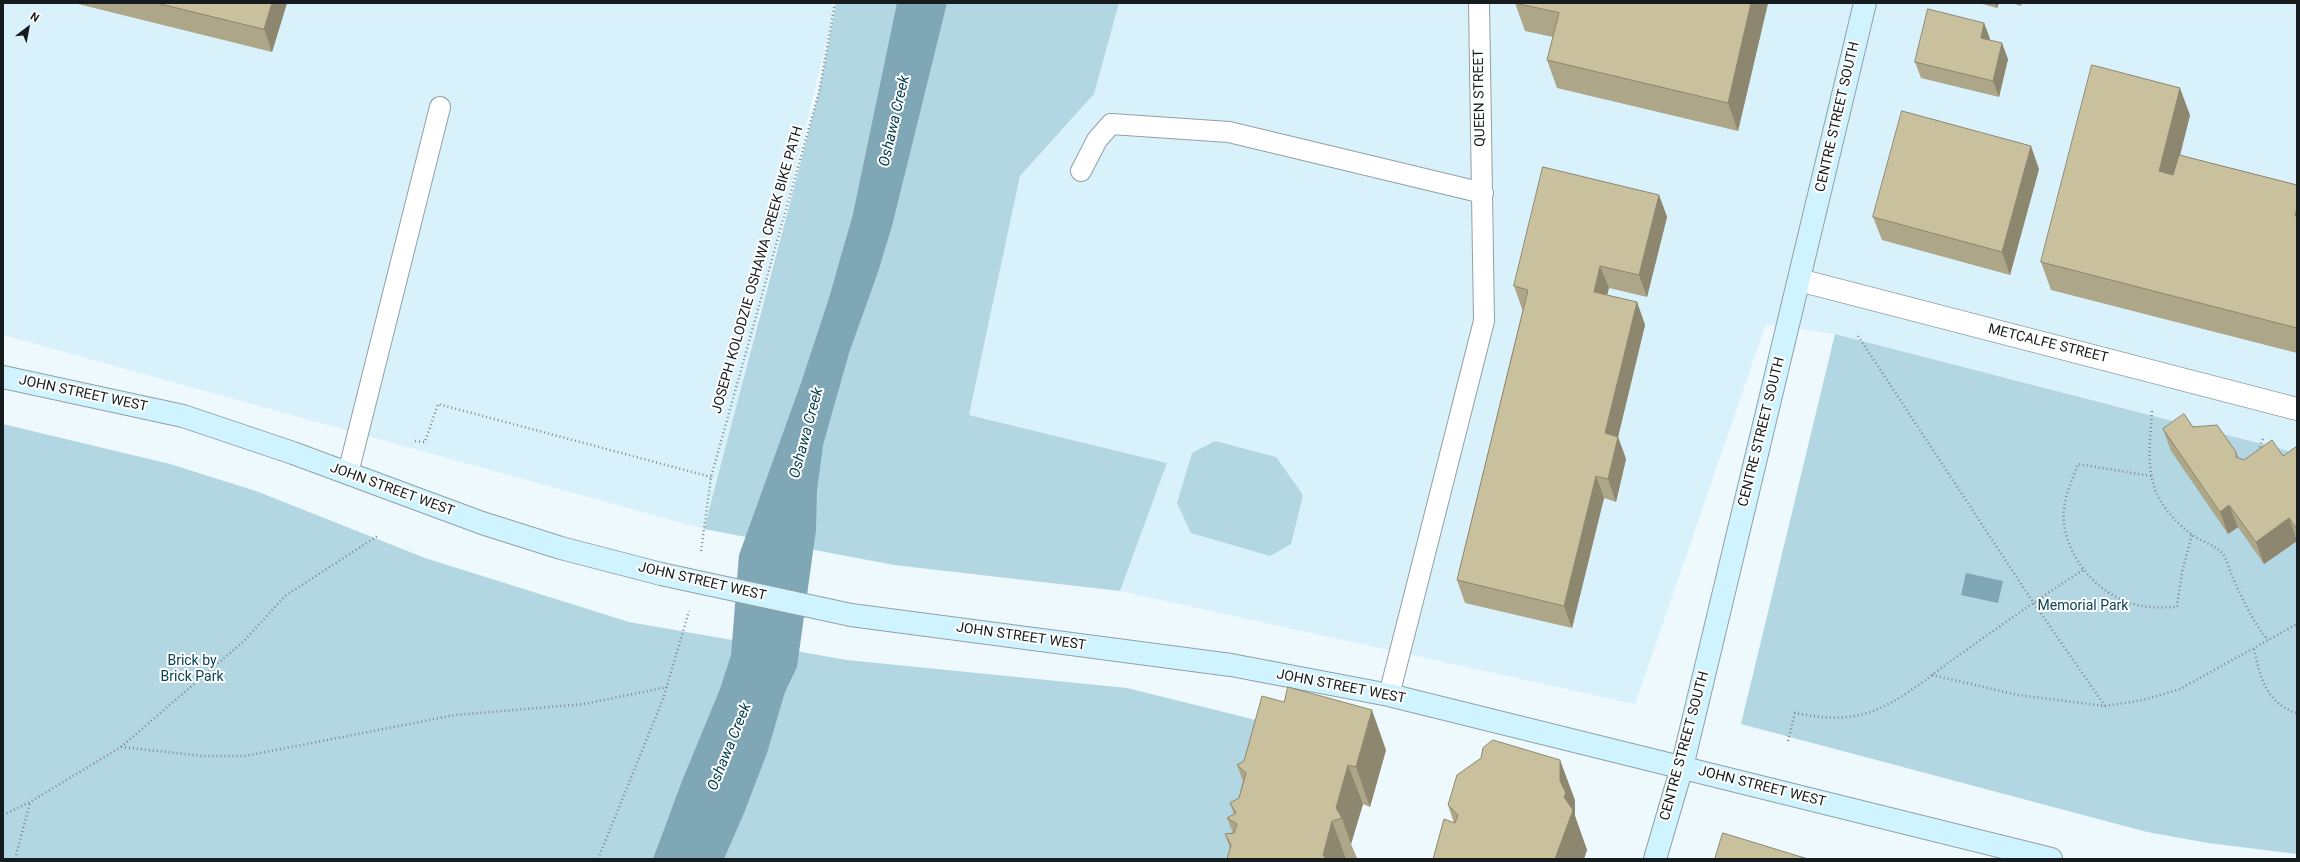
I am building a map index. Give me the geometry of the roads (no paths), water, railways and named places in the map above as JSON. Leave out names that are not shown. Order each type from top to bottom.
[{"type":"street","name":"CENTRE STREET SOUTH","points":[[1655,859],[1682,767],[1865,3]]},
{"type":"street","name":"METCALFE STREET","points":[[1799,280],[2297,409]]},
{"type":"street","name":"JOHN STREET WEST","points":[[3,377],[183,416],[348,473],[482,522],[561,548],[661,574],[851,615],[1231,665],[1389,695],[2051,859]]},
{"type":"lane","name":"QUEEN STREET","points":[[1389,695],[1484,321],[1479,3]]},
{"type":"lane","points":[[348,473],[440,107]]},
{"type":"lane","points":[[1081,170],[1097,140],[1111,124],[1229,132],[1483,193]]},
{"type":"water","name":"Oshawa Creek","points":[[897,3],[947,3],[892,226],[878,272],[849,353],[823,445],[817,490],[816,530],[797,667],[785,692],[767,753],[744,813],[724,859],[653,859],[682,781],[720,689],[731,655],[739,555],[801,383],[829,298],[853,214]]},
{"type":"water","points":[[1966,573],[2003,581],[1998,603],[1961,595]]},
{"type":"park label","name":"Memorial Park","points":[[2083,606]]},
{"type":"park label","name":"Brick by Brick Park","points":[[192,670]]}]
